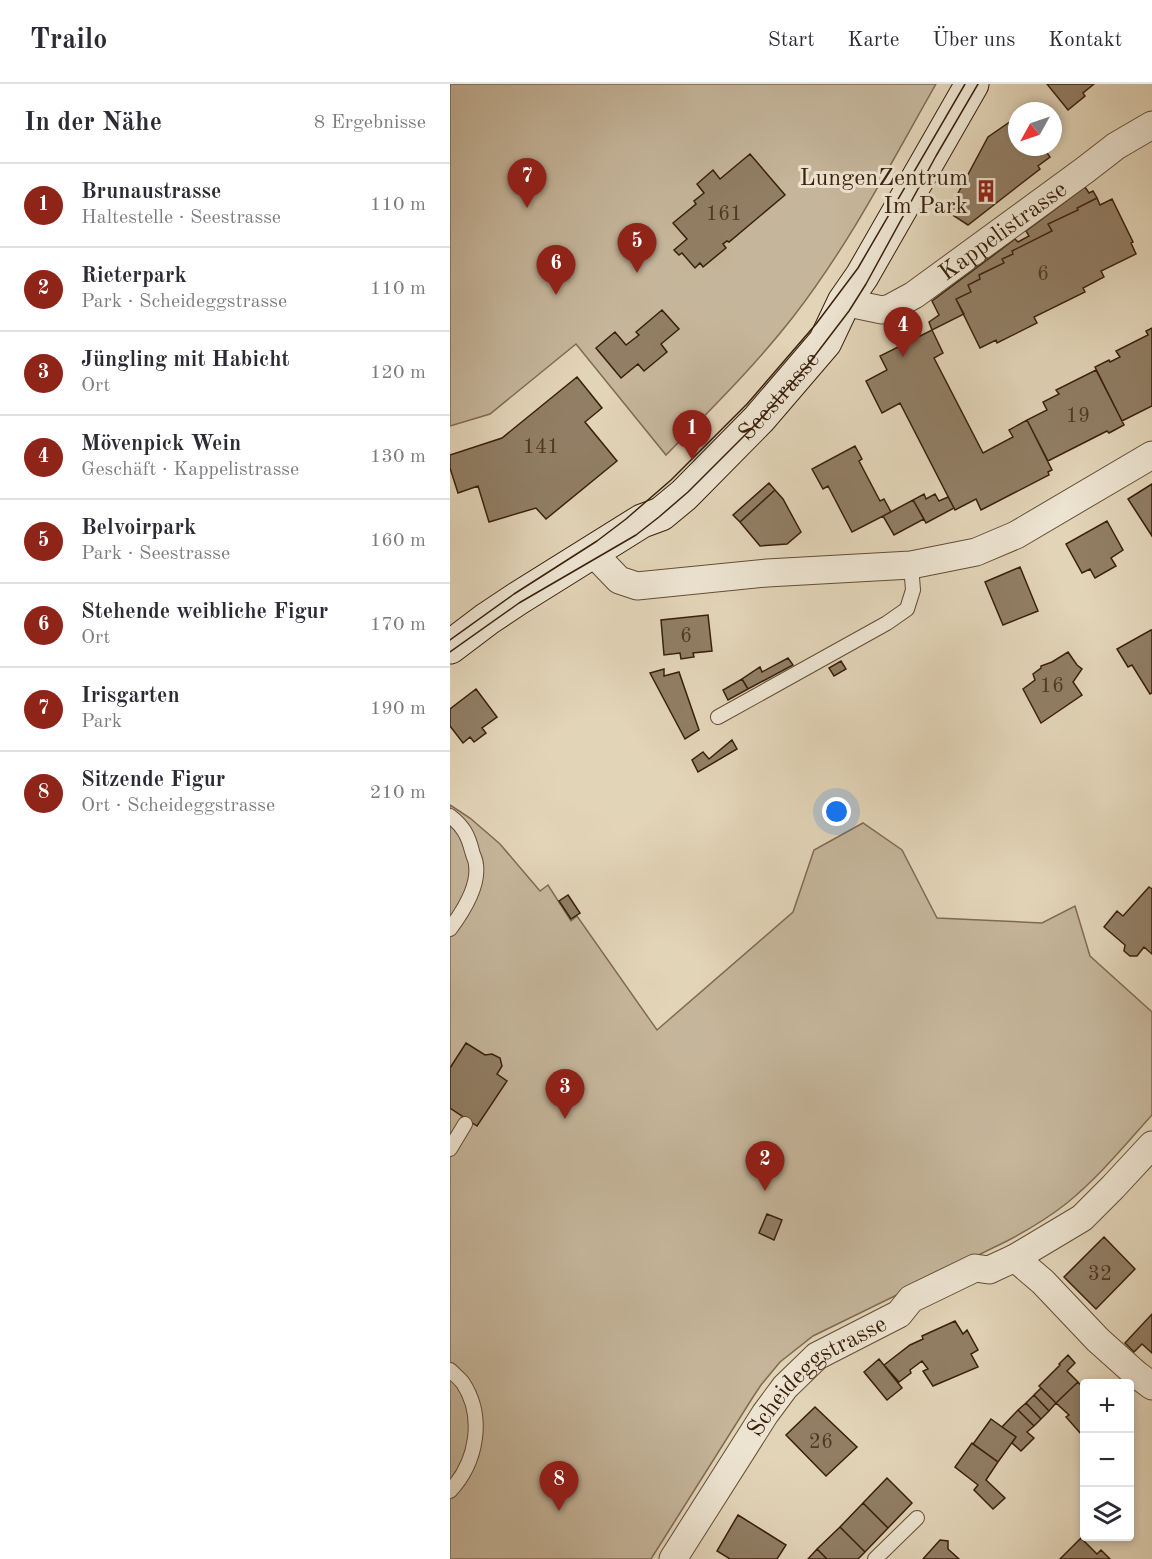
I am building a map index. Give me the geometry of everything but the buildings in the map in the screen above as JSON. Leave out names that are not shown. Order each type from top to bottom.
[{"type":"street","name":"Seestrasse","points":[[450,647],[517,599],[642,521],[654,501],[733,423],[812,332],[844,303],[862,276],[972,84]]},
{"type":"street","name":"Kappelistrasse","points":[[844,303],[882,310],[914,295],[1116,146],[1151,128]]},
{"type":"street","points":[[593,553],[619,580],[637,586],[767,573],[911,565],[976,552],[1016,535],[1152,455]]},
{"type":"street","name":"Scheideggstrasse","points":[[673,1559],[765,1413],[784,1387],[817,1356],[899,1314],[910,1299],[975,1268],[989,1270],[1015,1258],[1082,1218],[1152,1145]]},
{"type":"street","points":[[1015,1258],[1044,1282],[1098,1340],[1152,1386]]},
{"type":"lane","points":[[718,717],[887,623],[907,609],[913,590],[911,565]]},
{"type":"lane","points":[[450,816],[461,825],[470,841],[477,866],[473,888],[460,915],[450,929]]},
{"type":"lane","points":[[450,1149],[465,1124]]},
{"type":"lane","points":[[450,1370],[463,1382],[473,1405],[477,1428],[466,1469],[450,1491]]},
{"type":"lane","points":[[875,1559],[917,1518]]},
{"type":"shaded area","points":[[450,84],[936,84],[869,203],[813,290],[763,353],[666,455],[576,344],[490,414],[450,426]]},
{"type":"shaded area","points":[[450,805],[470,818],[500,844],[540,891],[548,885],[571,921],[577,916],[657,1030],[793,912],[814,850],[863,823],[902,850],[937,918],[1042,923],[1075,906],[1090,956],[1152,1012],[1152,1115],[1111,1160],[1053,1214],[1007,1241],[813,1336],[780,1362],[753,1397],[651,1559],[450,1559]]},
{"type":"tram line","points":[[450,640],[626,519],[671,480],[747,404],[816,324],[858,268],[965,84]]},
{"type":"tram line","points":[[450,652],[519,603],[636,535],[688,492],[757,423],[807,366],[849,311],[978,84]]},
{"type":"place","name":"LungenZentrum Im Park","points":[[986,191]]},
{"type":"place","name":"Irisgarten","points":[[527,208]]},
{"type":"place","name":"Belvoirpark","points":[[637,273]]},
{"type":"place","name":"Stehende weibliche Figur","points":[[556,295]]},
{"type":"place","name":"Mövenpick Wein","points":[[903,357]]},
{"type":"place","name":"Brunaustrasse","points":[[692,460]]},
{"type":"place","name":"Jüngling mit Habicht","points":[[565,1119]]},
{"type":"place","name":"Rieterpark","points":[[765,1191]]},
{"type":"place","name":"Sitzende Figur","points":[[559,1511]]}]
